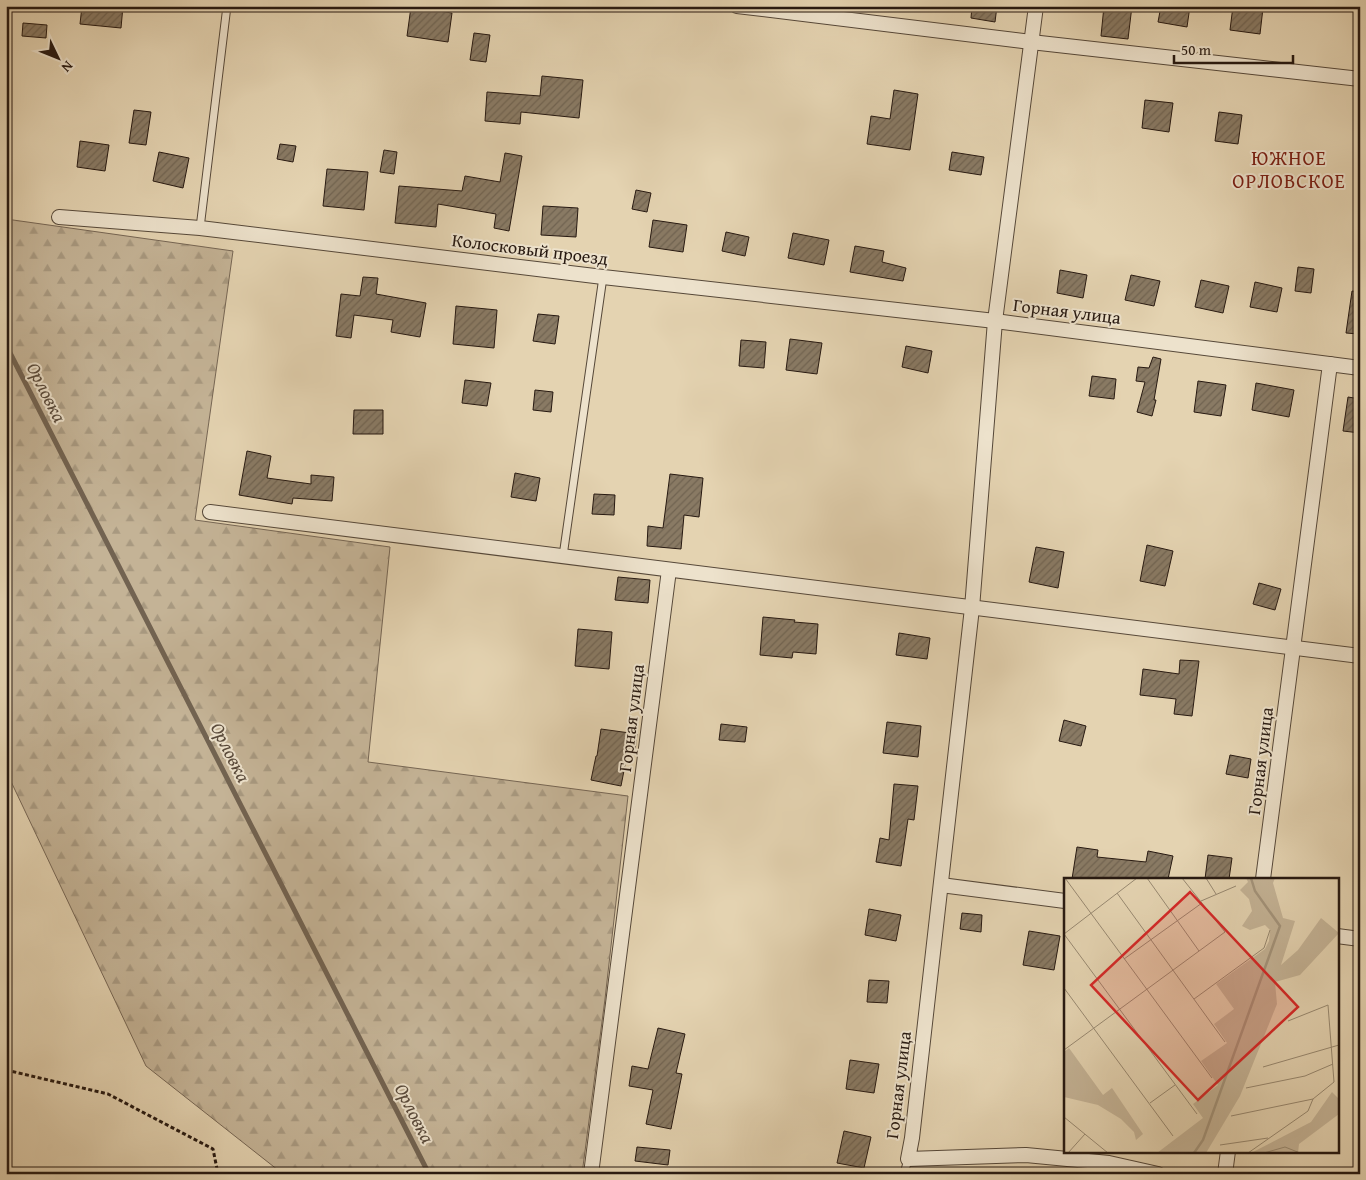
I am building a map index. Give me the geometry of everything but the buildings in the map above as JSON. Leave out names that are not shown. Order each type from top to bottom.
[{"type":"street","points":[[738,6],[1031,42],[1360,79]]},
{"type":"street","points":[[996,321],[1036,6]]},
{"type":"street","name":"Колосковый проезд","points":[[59,216],[200,228],[604,277],[996,321]]},
{"type":"street","name":"Горная улица","points":[[1158,1174],[1109,1163],[1026,1155],[908,1159],[912,1138],[972,608],[996,321],[1360,368]]},
{"type":"street","name":"Горная улица","points":[[1263,878],[1330,364]]},
{"type":"street","points":[[210,512],[1360,656]]},
{"type":"street","name":"Горная улица","points":[[591,1174],[669,570]]},
{"type":"street","points":[[940,884],[1064,901]]},
{"type":"street","points":[[1338,936],[1360,939]]},
{"type":"street","points":[[1225,1174],[1228,1152]]},
{"type":"lane","points":[[200,228],[227,6]]},
{"type":"lane","points":[[562,556],[604,277]]},
{"type":"lane","points":[[904,1174],[908,1159]]},
{"type":"path","points":[[6,1070],[108,1094],[213,1149],[218,1174]]},
{"type":"green space","points":[[6,219],[233,251],[195,520],[390,547],[368,762],[628,796],[605,999],[582,1174],[283,1174],[146,1066],[6,771]]},
{"type":"waterway","name":"Орловка","points":[[6,345],[429,1174]]},
{"type":"district","name":"ЮЖНОЕ ОРЛОВСКОЕ","points":[[1289,168]]}]
